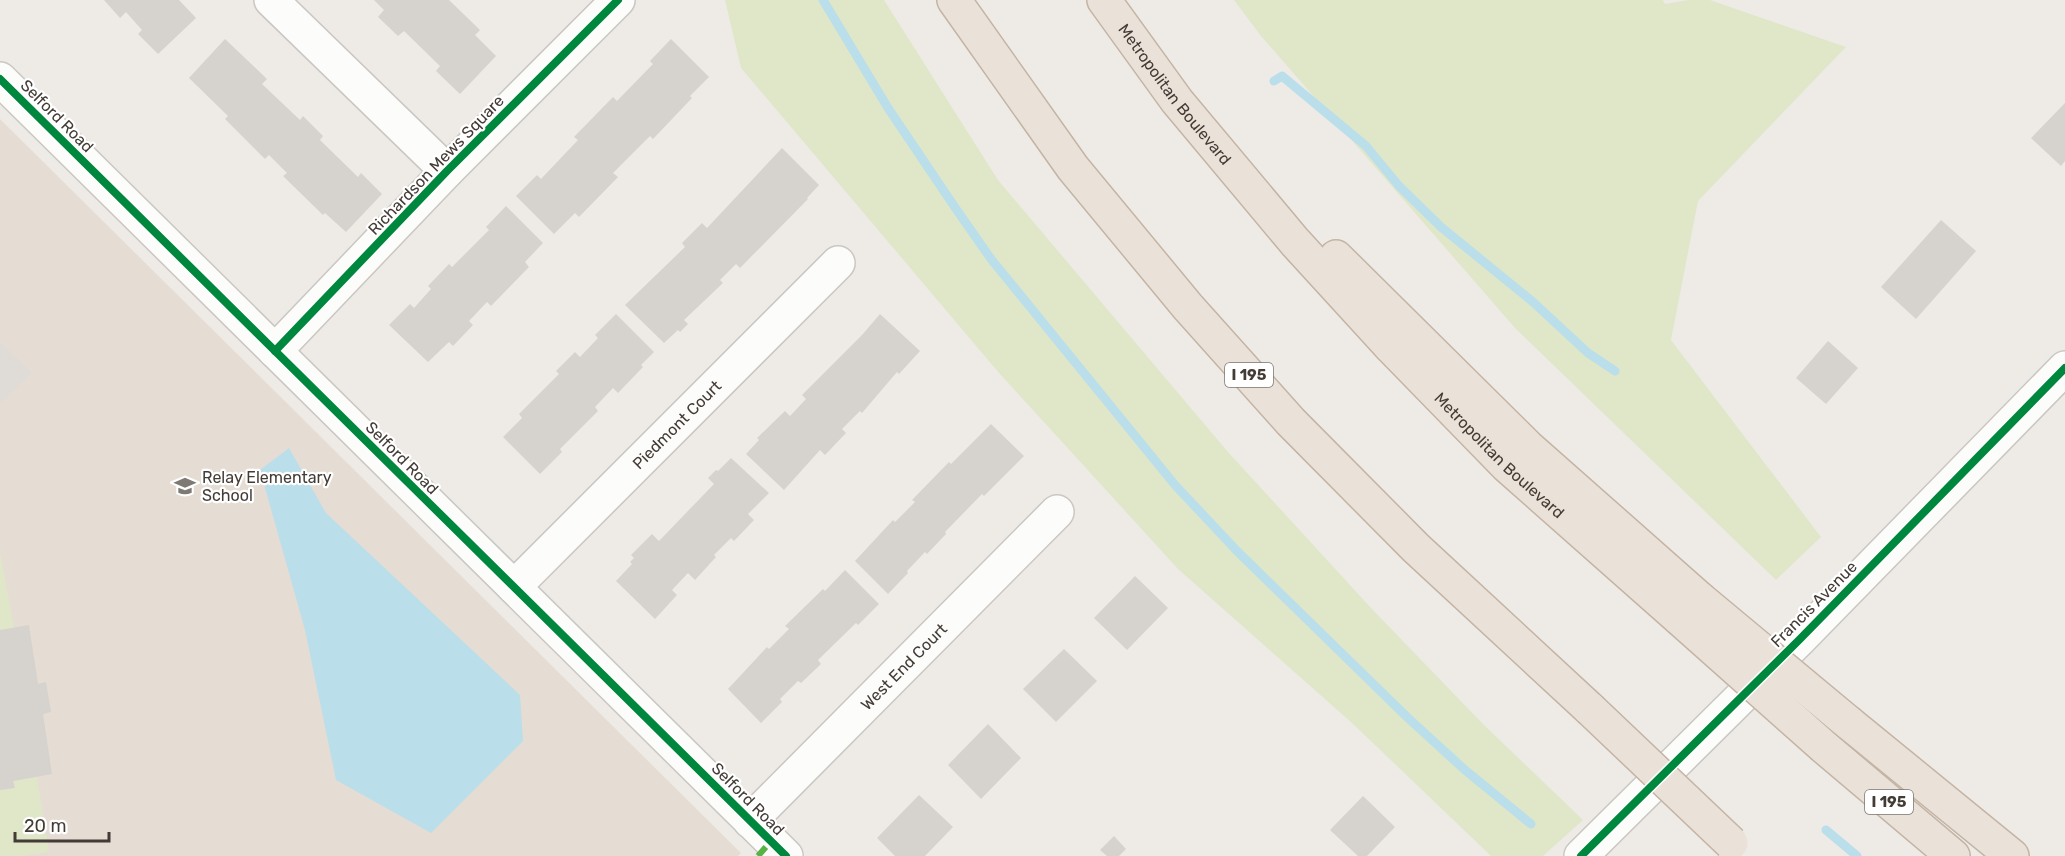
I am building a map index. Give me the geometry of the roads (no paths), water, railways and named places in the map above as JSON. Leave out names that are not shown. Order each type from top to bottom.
[{"type":"highway","name":"I 195","points":[[954,0],[1073,168],[1188,307],[1283,413],[1416,548],[1740,852]]},
{"type":"highway","name":"Metropolitan Boulevard","points":[[1104,0],[1178,101],[1295,242],[1392,348],[1508,466],[1690,609],[1824,747],[1953,856]]},
{"type":"highway","points":[[1690,609],[1849,723],[2012,856]]},
{"type":"street","name":"Richardson Mews Square","points":[[271,0],[447,171]]},
{"type":"street","name":"Richardson Mews Square","points":[[275,351],[447,171],[618,0]]},
{"type":"street","name":"Selford Road","points":[[0,79],[786,856]]},
{"type":"street","name":"Piedmont Court","points":[[514,587],[838,262]]},
{"type":"street","name":"Francis Avenue","points":[[1581,856],[1800,639],[2065,368]]},
{"type":"street","name":"West End Court","points":[[750,820],[1057,512]]},
{"type":"water","points":[[289,448],[326,513],[520,695],[523,741],[431,833],[336,780],[305,630],[260,470]]},
{"type":"waterway","points":[[823,0],[888,108],[991,259],[1175,485],[1237,551],[1408,718],[1465,770],[1531,824]]},
{"type":"waterway","points":[[1274,81],[1282,76],[1366,146],[1399,186],[1441,227],[1533,302],[1588,353],[1615,371]]},
{"type":"waterway","points":[[1826,830],[1857,856]]},
{"type":"place","name":"Relay Elementary School","points":[[185,486]]}]
